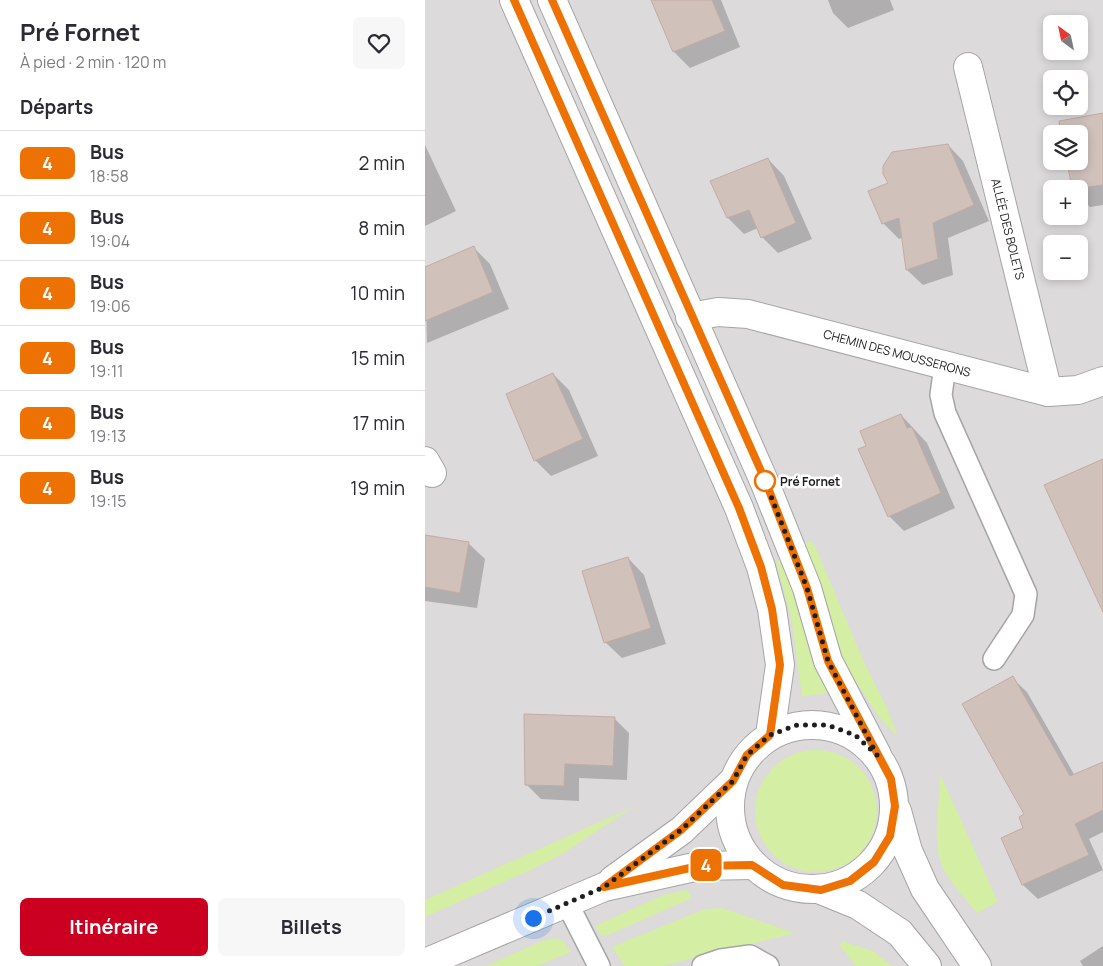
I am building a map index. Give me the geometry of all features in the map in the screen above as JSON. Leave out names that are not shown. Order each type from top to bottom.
[{"type":"street","points":[[514,0],[739,508],[761,567],[772,609],[780,665],[770,735]]},
{"type":"street","points":[[552,0],[690,317],[765,480],[807,588],[828,661],[891,779],[895,806],[908,851],[925,889],[977,966]]},
{"type":"street","name":"ALLÉE DES BOLETS","points":[[968,66],[1048,392]]},
{"type":"street","name":"CHEMIN DES MOUSSERONS","points":[[690,317],[718,312],[748,314],[1048,392],[1078,390],[1103,380]]},
{"type":"street","points":[[604,887],[681,830],[733,781],[747,755],[770,735],[797,725],[827,725],[855,735],[877,755]]},
{"type":"street","points":[[733,781],[728,811],[735,840],[752,865],[783,885],[821,890],[858,904],[900,933],[927,966]]},
{"type":"street","points":[[821,890],[850,881],[874,862],[890,836],[895,806]]},
{"type":"street","points":[[425,963],[604,887],[699,866],[752,865]]},
{"type":"lane","points":[[945,366],[941,395],[945,413],[1027,594],[1023,614],[994,659]]},
{"type":"lane","points":[[567,903],[599,966]]},
{"type":"lane","points":[[703,966],[721,960],[750,956],[768,966]]},
{"type":"shaded area","points":[[425,0],[1103,0],[1103,966],[425,966]]},
{"type":"green space","points":[[811,542],[815,546],[898,737],[880,718],[846,667],[804,543]]},
{"type":"green space","points":[[785,555],[802,612],[813,661],[827,693],[802,697],[792,623],[776,562]]},
{"type":"green space","points":[[816,750],[839,755],[859,768],[872,788],[877,811],[872,834],[859,854],[839,867],[816,872],[793,867],[773,854],[760,834],[755,811],[760,788],[773,768],[793,755]]},
{"type":"green space","points":[[940,774],[998,902],[977,913],[951,881],[940,859],[937,823]]},
{"type":"green space","points":[[633,807],[564,853],[533,869],[425,917],[425,900]]},
{"type":"green space","points":[[687,890],[692,897],[690,899],[606,936],[601,935],[595,926],[663,895]]},
{"type":"green space","points":[[722,908],[795,933],[662,966],[625,966],[612,947],[705,909]]},
{"type":"green space","points":[[554,938],[562,940],[571,952],[536,966],[486,966],[542,941]]},
{"type":"green space","points":[[842,941],[873,951],[892,966],[856,966],[840,946]]},
{"type":"building","points":[[651,0],[712,0],[725,31],[673,52]]},
{"type":"building","points":[[1103,113],[1103,185],[1088,187],[1088,180],[1070,180],[1069,170],[1088,170],[1088,125],[1060,125],[1059,121]]},
{"type":"building","points":[[948,144],[974,205],[933,223],[938,259],[906,270],[899,218],[882,224],[868,191],[888,183],[883,174],[883,166],[892,152]]},
{"type":"building","points":[[768,158],[796,223],[761,238],[749,210],[727,218],[710,181]]},
{"type":"building","points":[[474,246],[493,292],[425,321],[425,267]]},
{"type":"building","points":[[553,373],[583,439],[534,461],[506,394]]},
{"type":"building","points":[[901,414],[907,428],[912,427],[941,493],[888,517],[858,449],[866,446],[860,431]]},
{"type":"building","points":[[1103,459],[1103,612],[1044,485]]},
{"type":"building","points":[[425,535],[469,542],[460,593],[425,587]]},
{"type":"building","points":[[628,557],[651,628],[604,643],[582,571]]},
{"type":"building","points":[[1013,676],[1070,776],[1103,762],[1103,810],[1075,824],[1089,855],[1022,885],[1001,838],[1023,828],[1019,817],[1024,814],[962,704]]},
{"type":"building","points":[[524,714],[615,717],[613,766],[565,764],[564,786],[525,785]]},
{"type":"bus line","name":"4","points":[[514,0],[739,508],[761,567],[772,609],[780,665],[770,735],[747,755],[733,781],[681,830],[604,887],[699,866],[752,865],[783,885],[821,890],[850,881],[874,862],[890,836],[895,806],[891,779],[828,661],[807,588],[765,480],[690,317],[552,0]]},
{"type":"place","name":"Pré Fornet","points":[[765,481]]},
{"type":"route","points":[[533,918],[604,887],[681,830],[733,781],[747,755],[770,735],[797,725],[827,725],[855,735],[877,755],[828,661],[807,588],[765,481]]}]
